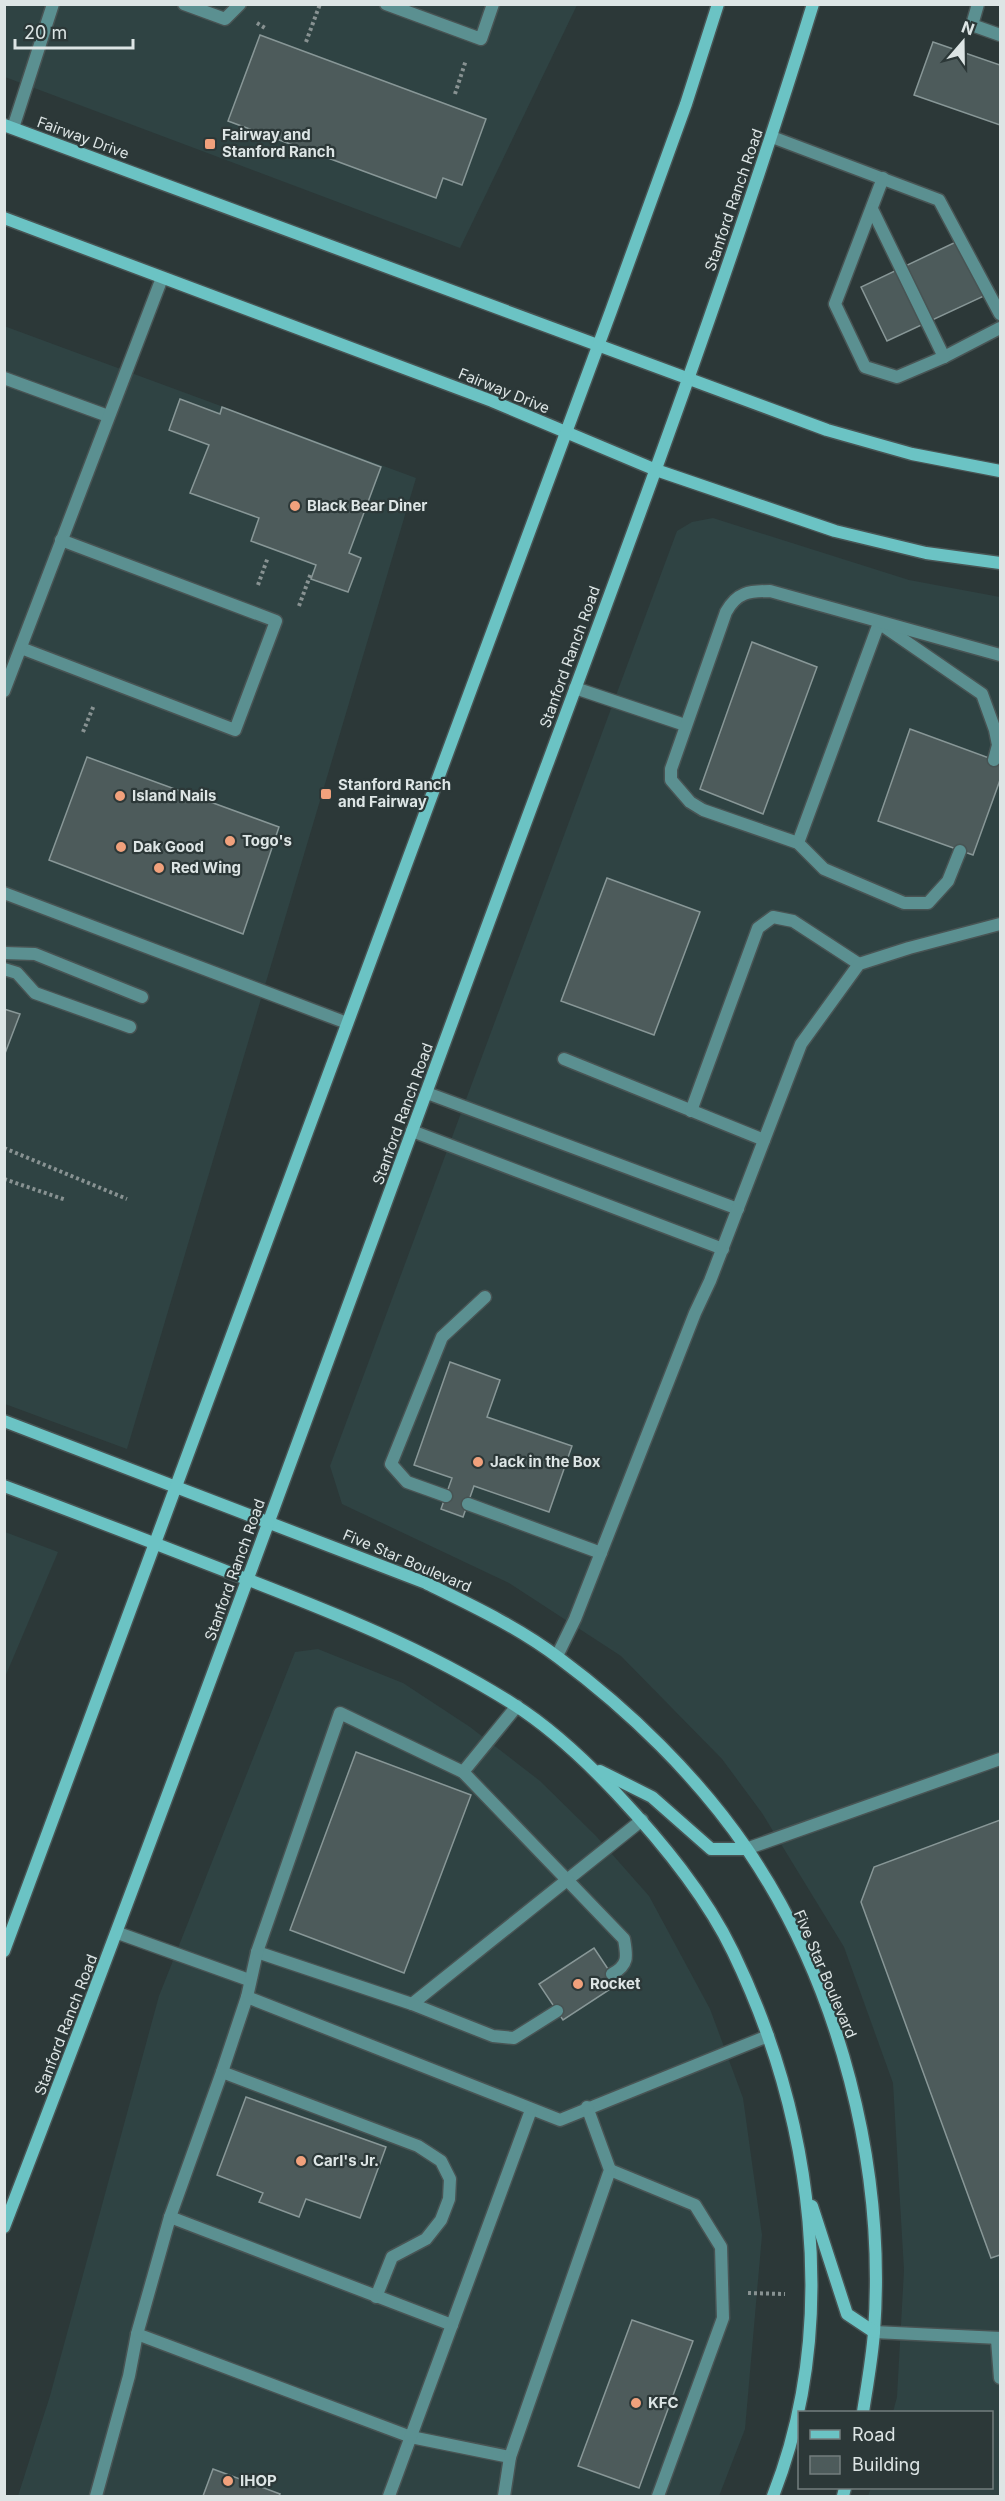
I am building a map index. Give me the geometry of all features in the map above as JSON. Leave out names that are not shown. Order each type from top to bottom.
[{"type":"main road","points":[[4,1951],[598,344],[686,104],[718,4]]},
{"type":"main road","name":"Stanford Ranch Road","points":[[4,2227],[118,1934],[656,470],[772,137],[813,4]]},
{"type":"main road","name":"Fairway Drive","points":[[9,127],[874,445],[1000,471]]},
{"type":"main road","name":"Fairway Drive","points":[[4,218],[492,401],[656,470],[835,531],[926,553],[1000,562]]},
{"type":"main road","name":"Five Star Boulevard","points":[[4,1421],[426,1582],[488,1614],[557,1656],[635,1721],[691,1779],[747,1849],[791,1924],[830,2014],[857,2101],[870,2182],[875,2252],[874,2332],[863,2411]]},
{"type":"main road","points":[[4,1486],[368,1627],[431,1656],[517,1706],[591,1766],[642,1821],[683,1871],[732,1950],[768,2036],[793,2117],[806,2187],[847,2314],[874,2332]]},
{"type":"main road","points":[[591,1766],[652,1797],[711,1849],[747,1849]]},
{"type":"main road","points":[[799,2411],[807,2352],[810,2295],[806,2187]]},
{"type":"main road","points":[[772,2496],[798,2414]]},
{"type":"lane","points":[[9,127],[53,4]]},
{"type":"lane","points":[[184,4],[225,19],[240,4]]},
{"type":"lane","points":[[386,4],[481,39],[493,4]]},
{"type":"lane","points":[[978,4],[972,25],[1000,36]]},
{"type":"lane","points":[[772,137],[939,200],[1000,314]]},
{"type":"lane","points":[[883,178],[835,304],[865,367],[897,377],[944,357],[1000,327]]},
{"type":"lane","points":[[872,209],[944,357]]},
{"type":"lane","points":[[4,691],[162,278]]},
{"type":"lane","points":[[4,378],[108,416]]},
{"type":"lane","points":[[21,648],[235,730],[276,621],[61,540]]},
{"type":"lane","points":[[960,851],[948,881],[928,903],[904,903],[824,869],[798,843],[703,810],[678,792],[671,780],[671,769],[726,612],[733,600],[744,592],[770,591],[1000,655]]},
{"type":"lane","points":[[879,623],[982,694],[998,745],[994,760]]},
{"type":"lane","points":[[798,843],[879,623]]},
{"type":"lane","points":[[575,688],[685,725]]},
{"type":"lane","points":[[4,893],[347,1023]]},
{"type":"lane","points":[[691,1111],[758,928],[773,917],[793,921],[859,964]]},
{"type":"lane","points":[[557,1656],[602,1553],[801,1044],[859,964],[1000,924]]},
{"type":"lane","points":[[4,953],[35,954],[142,996]]},
{"type":"lane","points":[[4,969],[17,973],[35,993],[130,1027]]},
{"type":"lane","points":[[564,1059],[764,1140]]},
{"type":"lane","points":[[427,1093],[738,1209]]},
{"type":"lane","points":[[412,1131],[723,1248]]},
{"type":"lane","points":[[446,1496],[407,1482],[391,1464],[442,1337],[485,1298]]},
{"type":"lane","points":[[468,1504],[602,1553]]},
{"type":"lane","points":[[463,1772],[517,1706]]},
{"type":"lane","points":[[96,2496],[129,2376],[136,2334],[170,2217],[222,2072],[247,1997],[257,1952],[340,1713],[463,1772],[624,1939],[627,1958],[623,1969],[612,1974]]},
{"type":"lane","points":[[747,1849],[1000,1759]]},
{"type":"lane","points":[[412,2004],[642,1821]]},
{"type":"lane","points":[[118,1934],[249,1980]]},
{"type":"lane","points":[[257,1952],[412,2004],[493,2036],[514,2038],[557,2011]]},
{"type":"lane","points":[[247,1997],[560,2120],[587,2107],[768,2036]]},
{"type":"lane","points":[[222,2072],[418,2146],[441,2161],[450,2179],[449,2199],[441,2220],[426,2238],[392,2257],[376,2297]]},
{"type":"lane","points":[[504,2496],[510,2457],[610,2170],[587,2107]]},
{"type":"lane","points":[[389,2496],[531,2110]]},
{"type":"lane","points":[[610,2170],[695,2205],[721,2247],[723,2318],[658,2496]]},
{"type":"lane","points":[[170,2217],[452,2325]]},
{"type":"lane","points":[[874,2332],[999,2339],[1000,2378]]},
{"type":"lane","points":[[136,2334],[411,2437],[510,2457]]},
{"type":"path","points":[[306,42],[320,4]]},
{"type":"path","points":[[455,94],[467,56],[477,59]]},
{"type":"path","points":[[276,621],[298,608],[311,573]]},
{"type":"path","points":[[4,1149],[127,1199]]},
{"type":"path","points":[[4,1179],[66,1200]]},
{"type":"path","points":[[723,2292],[810,2295]]},
{"type":"shaded area","points":[[4,5],[577,5],[460,248],[5,77]]},
{"type":"shaded area","points":[[4,326],[416,478],[127,1449],[5,1404]]},
{"type":"shaded area","points":[[713,518],[909,580],[1000,597],[1000,2496],[868,2496],[871,2489],[993,2489],[993,2411],[893,2411],[897,2397],[904,2270],[893,2083],[844,1947],[762,1813],[722,1759],[621,1656],[509,1583],[342,1504],[330,1466],[677,531],[692,522]]},
{"type":"shaded area","points":[[4,1532],[58,1552],[5,1677]]},
{"type":"shaded area","points":[[318,1649],[403,1683],[470,1727],[540,1781],[596,1836],[649,1896],[710,2009],[743,2098],[762,2235],[745,2429],[719,2496],[18,2496],[50,2396],[159,1996],[295,1652]]},
{"type":"building","points":[[260,35],[486,119],[462,185],[443,178],[436,198],[228,121]]},
{"type":"building","points":[[933,42],[1000,65],[1000,125],[914,95]]},
{"type":"building","points":[[958,241],[984,296],[887,341],[861,287]]},
{"type":"building","name":"Black Bear Diner","points":[[180,399],[220,414],[222,407],[381,467],[349,553],[361,558],[348,592],[311,579],[316,565],[251,541],[259,518],[190,493],[209,445],[169,430]]},
{"type":"building","points":[[752,642],[817,667],[763,814],[700,789]]},
{"type":"building","points":[[910,729],[1000,762],[1000,780],[973,855],[878,821]]},
{"type":"building","points":[[87,757],[279,827],[243,934],[49,860]]},
{"type":"building","points":[[607,878],[700,912],[654,1035],[561,1001]]},
{"type":"building","points":[[4,1009],[20,1014],[4,1056]]},
{"type":"building","points":[[450,1362],[500,1380],[487,1417],[572,1446],[549,1512],[474,1486],[463,1517],[441,1509],[452,1478],[414,1465]]},
{"type":"building","points":[[356,1752],[471,1795],[404,1973],[290,1930]]},
{"type":"building","points":[[1000,1820],[1000,2255],[991,2258],[861,1902],[874,1867]]},
{"type":"building","name":"Rocket","points":[[594,1948],[618,1984],[563,2020],[539,1984]]},
{"type":"building","name":"Carl's Jr.","points":[[246,2097],[386,2147],[360,2218],[306,2199],[299,2217],[259,2202],[263,2193],[217,2175]]},
{"type":"building","name":"KFC","points":[[632,2320],[693,2341],[639,2488],[578,2466]]},
{"type":"building","name":"IHOP","points":[[213,2469],[280,2494],[279,2496],[203,2496]]},
{"type":"place","name":"Fairway and Stanford Ranch","points":[[210,144]]},
{"type":"place","name":"Black Bear Diner","points":[[295,506]]},
{"type":"place","name":"Stanford Ranch and Fairway","points":[[326,794]]},
{"type":"place","name":"Island Nails","points":[[120,796]]},
{"type":"place","name":"Togo's","points":[[230,841]]},
{"type":"place","name":"Dak Good","points":[[121,847]]},
{"type":"place","name":"Red Wing","points":[[159,868]]},
{"type":"place","name":"Jack in the Box","points":[[478,1462]]},
{"type":"place","name":"Rocket","points":[[578,1984]]},
{"type":"place","name":"Carl's Jr.","points":[[301,2161]]},
{"type":"place","name":"KFC","points":[[636,2403]]},
{"type":"place","name":"IHOP","points":[[228,2481]]}]
